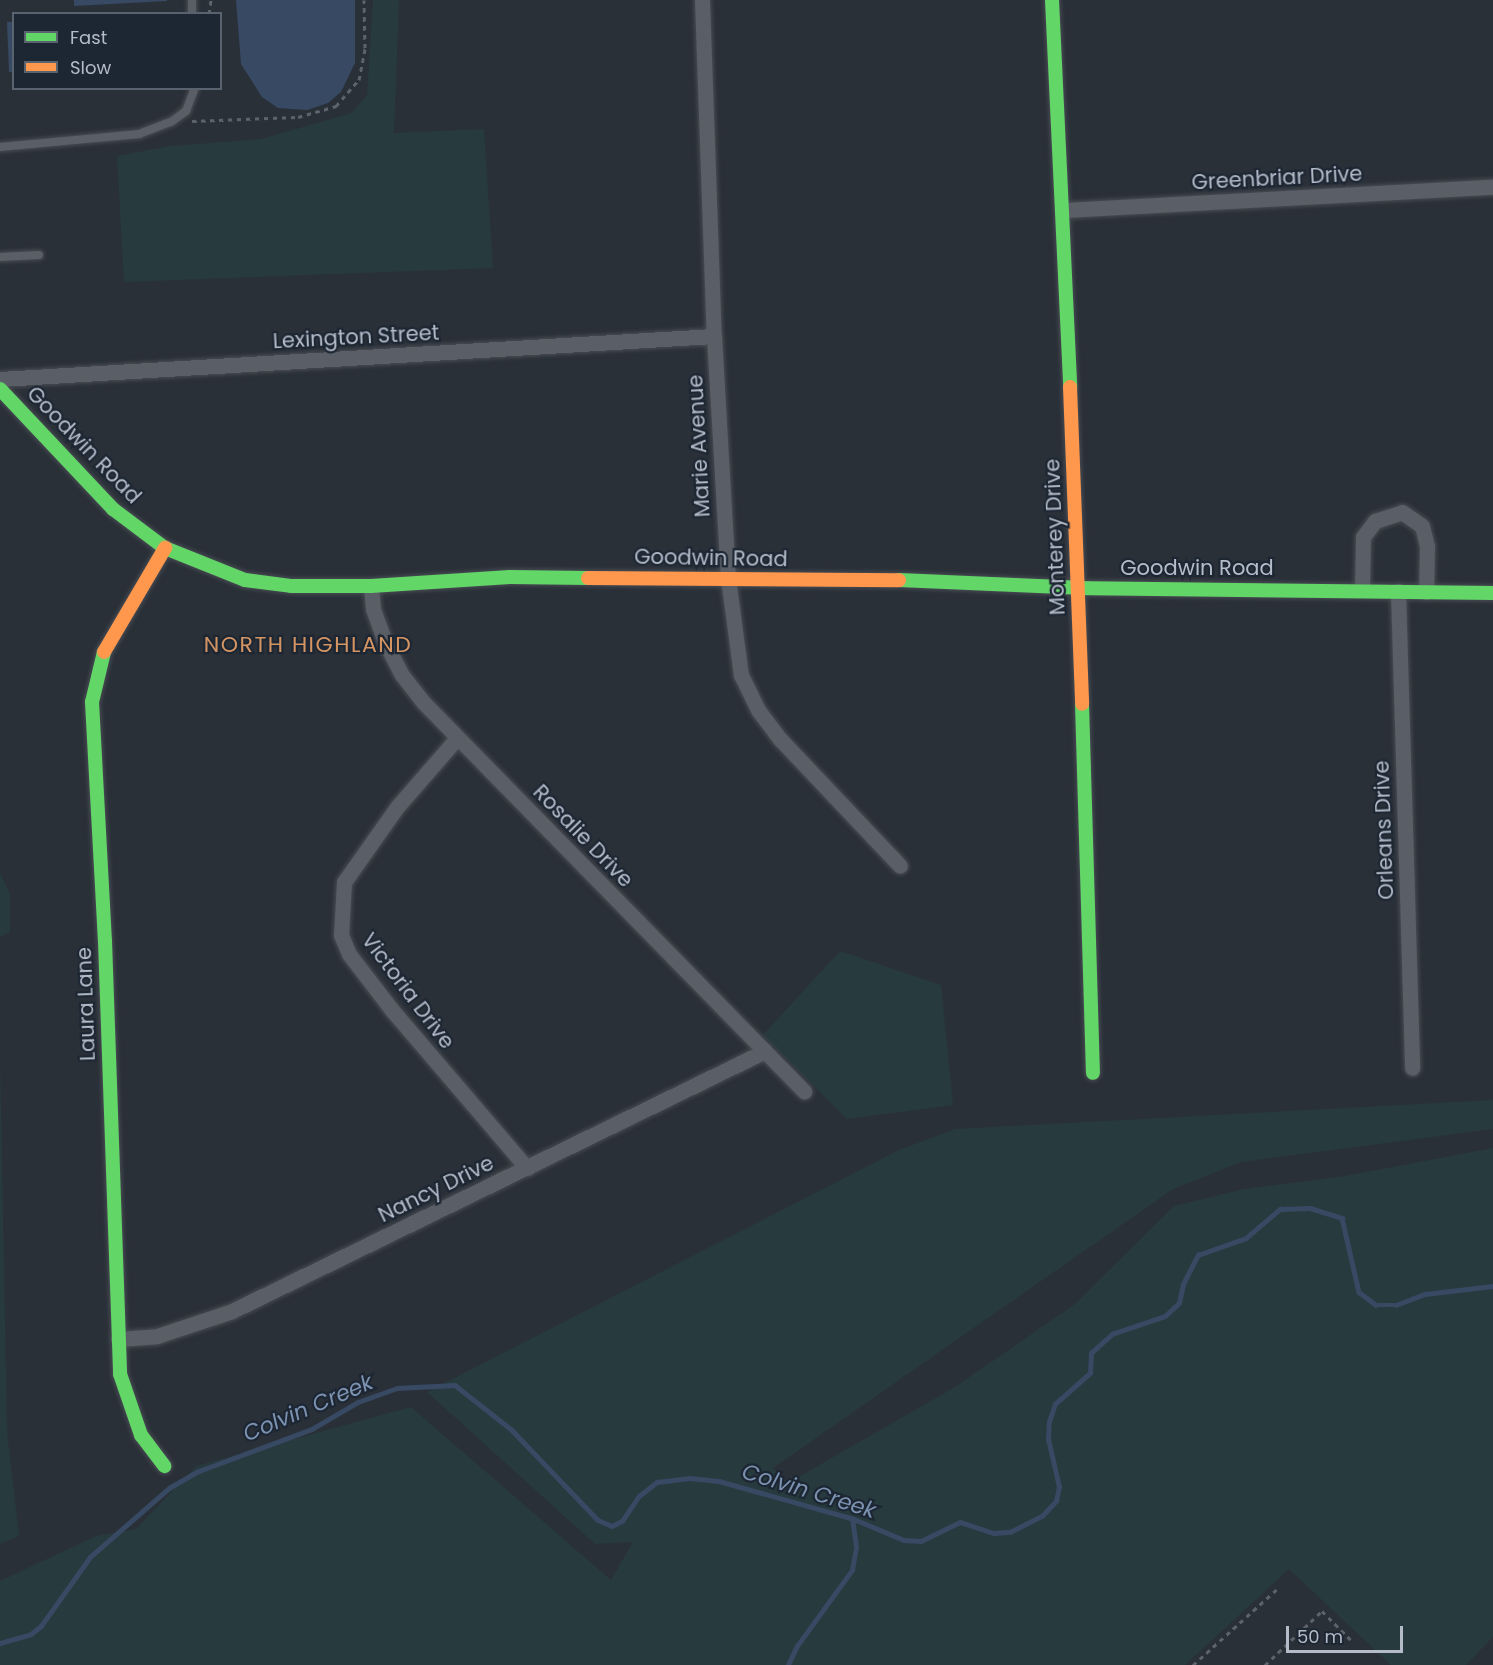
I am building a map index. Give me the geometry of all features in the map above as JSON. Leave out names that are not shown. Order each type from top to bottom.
[{"type":"street","name":"Marie Avenue","points":[[702,0],[714,336],[728,578],[741,675],[758,710],[781,740],[900,866]]},
{"type":"street","name":"Monterey Drive","points":[[1052,0],[1079,588],[1093,1073]]},
{"type":"street","name":"Greenbriar Drive","points":[[1063,210],[1493,187]]},
{"type":"street","name":"Lexington Street","points":[[0,379],[714,336]]},
{"type":"street","name":"Goodwin Road","points":[[0,389],[113,509],[165,548],[245,580],[291,586],[371,586],[510,577],[955,580],[1079,588],[1493,593]]},
{"type":"street","points":[[1362,590],[1363,537],[1375,521],[1402,512],[1422,526],[1426,546],[1426,592]]},
{"type":"street","name":"Laura Lane","points":[[164,1466],[141,1435],[124,1397],[118,1339],[105,941],[92,702],[97,669],[108,641],[165,548]]},
{"type":"street","name":"Rosalie Drive","points":[[371,586],[374,609],[402,675],[457,738],[804,1091]]},
{"type":"street","name":"Orleans Drive","points":[[1398,591],[1412,1068]]},
{"type":"street","name":"Victoria Drive","points":[[457,738],[397,807],[344,882],[341,935],[349,954],[392,1010],[527,1168]]},
{"type":"street","name":"Nancy Drive","points":[[118,1339],[157,1336],[232,1311],[765,1051]]},
{"type":"lane","points":[[0,147],[122,138],[171,122],[186,111],[194,90]]},
{"type":"lane","points":[[0,257],[39,255]]},
{"type":"path","points":[[171,122],[298,117],[336,106],[353,90],[363,64],[364,0]]},
{"type":"path","points":[[1193,1665],[1277,1589]]},
{"type":"path","points":[[1265,1665],[1322,1611],[1354,1643]]},
{"type":"green space","points":[[373,0],[399,0],[394,133],[484,129],[493,268],[124,282],[117,156],[171,146],[261,139],[352,113],[367,95]]},
{"type":"green space","points":[[0,873],[10,894],[10,932],[0,937]]},
{"type":"green space","points":[[840,951],[941,985],[953,1105],[847,1119],[763,1035]]},
{"type":"green space","points":[[0,1053],[7,1431],[19,1536],[0,1544]]},
{"type":"green space","points":[[1493,1100],[1493,1129],[1241,1162],[1173,1189],[773,1468],[788,1483],[955,1387],[1075,1304],[1174,1206],[1244,1189],[1345,1176],[1493,1148],[1493,1637],[1466,1665],[1391,1665],[1289,1569],[1185,1665],[0,1665],[0,1581],[96,1536],[136,1529],[196,1466],[411,1407],[611,1580],[633,1542],[595,1544],[427,1392],[899,1150],[955,1129]]},
{"type":"water","points":[[74,0],[167,0],[167,1],[74,6]]},
{"type":"water","points":[[236,0],[355,0],[355,63],[341,92],[328,103],[307,110],[278,108],[262,97],[241,64]]},
{"type":"water","points":[[7,22],[12,22],[12,72],[9,72]]},
{"type":"waterway","name":"Colvin Creek","points":[[0,1643],[31,1634],[41,1626],[90,1557],[169,1488],[199,1471],[312,1429],[358,1402],[397,1388],[455,1385],[512,1430],[598,1520],[612,1526],[622,1521],[639,1496],[657,1482],[690,1478],[719,1481],[854,1519],[904,1540],[921,1541],[960,1522],[994,1533],[1010,1532],[1042,1516],[1056,1501],[1059,1487],[1048,1439],[1049,1422],[1055,1404],[1090,1373],[1091,1353],[1112,1334],[1165,1316],[1179,1303],[1183,1284],[1198,1255],[1246,1238],[1280,1209],[1310,1208],[1342,1218],[1359,1292],[1376,1305],[1396,1305],[1425,1294],[1493,1286]]},
{"type":"waterway","points":[[788,1665],[797,1646],[852,1570],[856,1547],[852,1519]]},
{"type":"traffic: fast","points":[[1052,0],[1070,387]]},
{"type":"traffic: fast","points":[[0,389],[113,509],[165,548],[245,580],[291,586],[371,586],[510,577],[588,578]]},
{"type":"traffic: fast","points":[[899,580],[1079,588],[1493,593]]},
{"type":"traffic: fast","points":[[104,652],[92,702],[105,941],[120,1374],[141,1435],[164,1466]]},
{"type":"traffic: fast","points":[[1082,704],[1093,1073]]},
{"type":"traffic: slow","points":[[1070,387],[1082,704]]},
{"type":"traffic: slow","points":[[104,652],[165,548]]},
{"type":"traffic: slow","points":[[588,578],[899,580]]},
{"type":"district","name":"NORTH HIGHLAND","points":[[308,645]]}]
